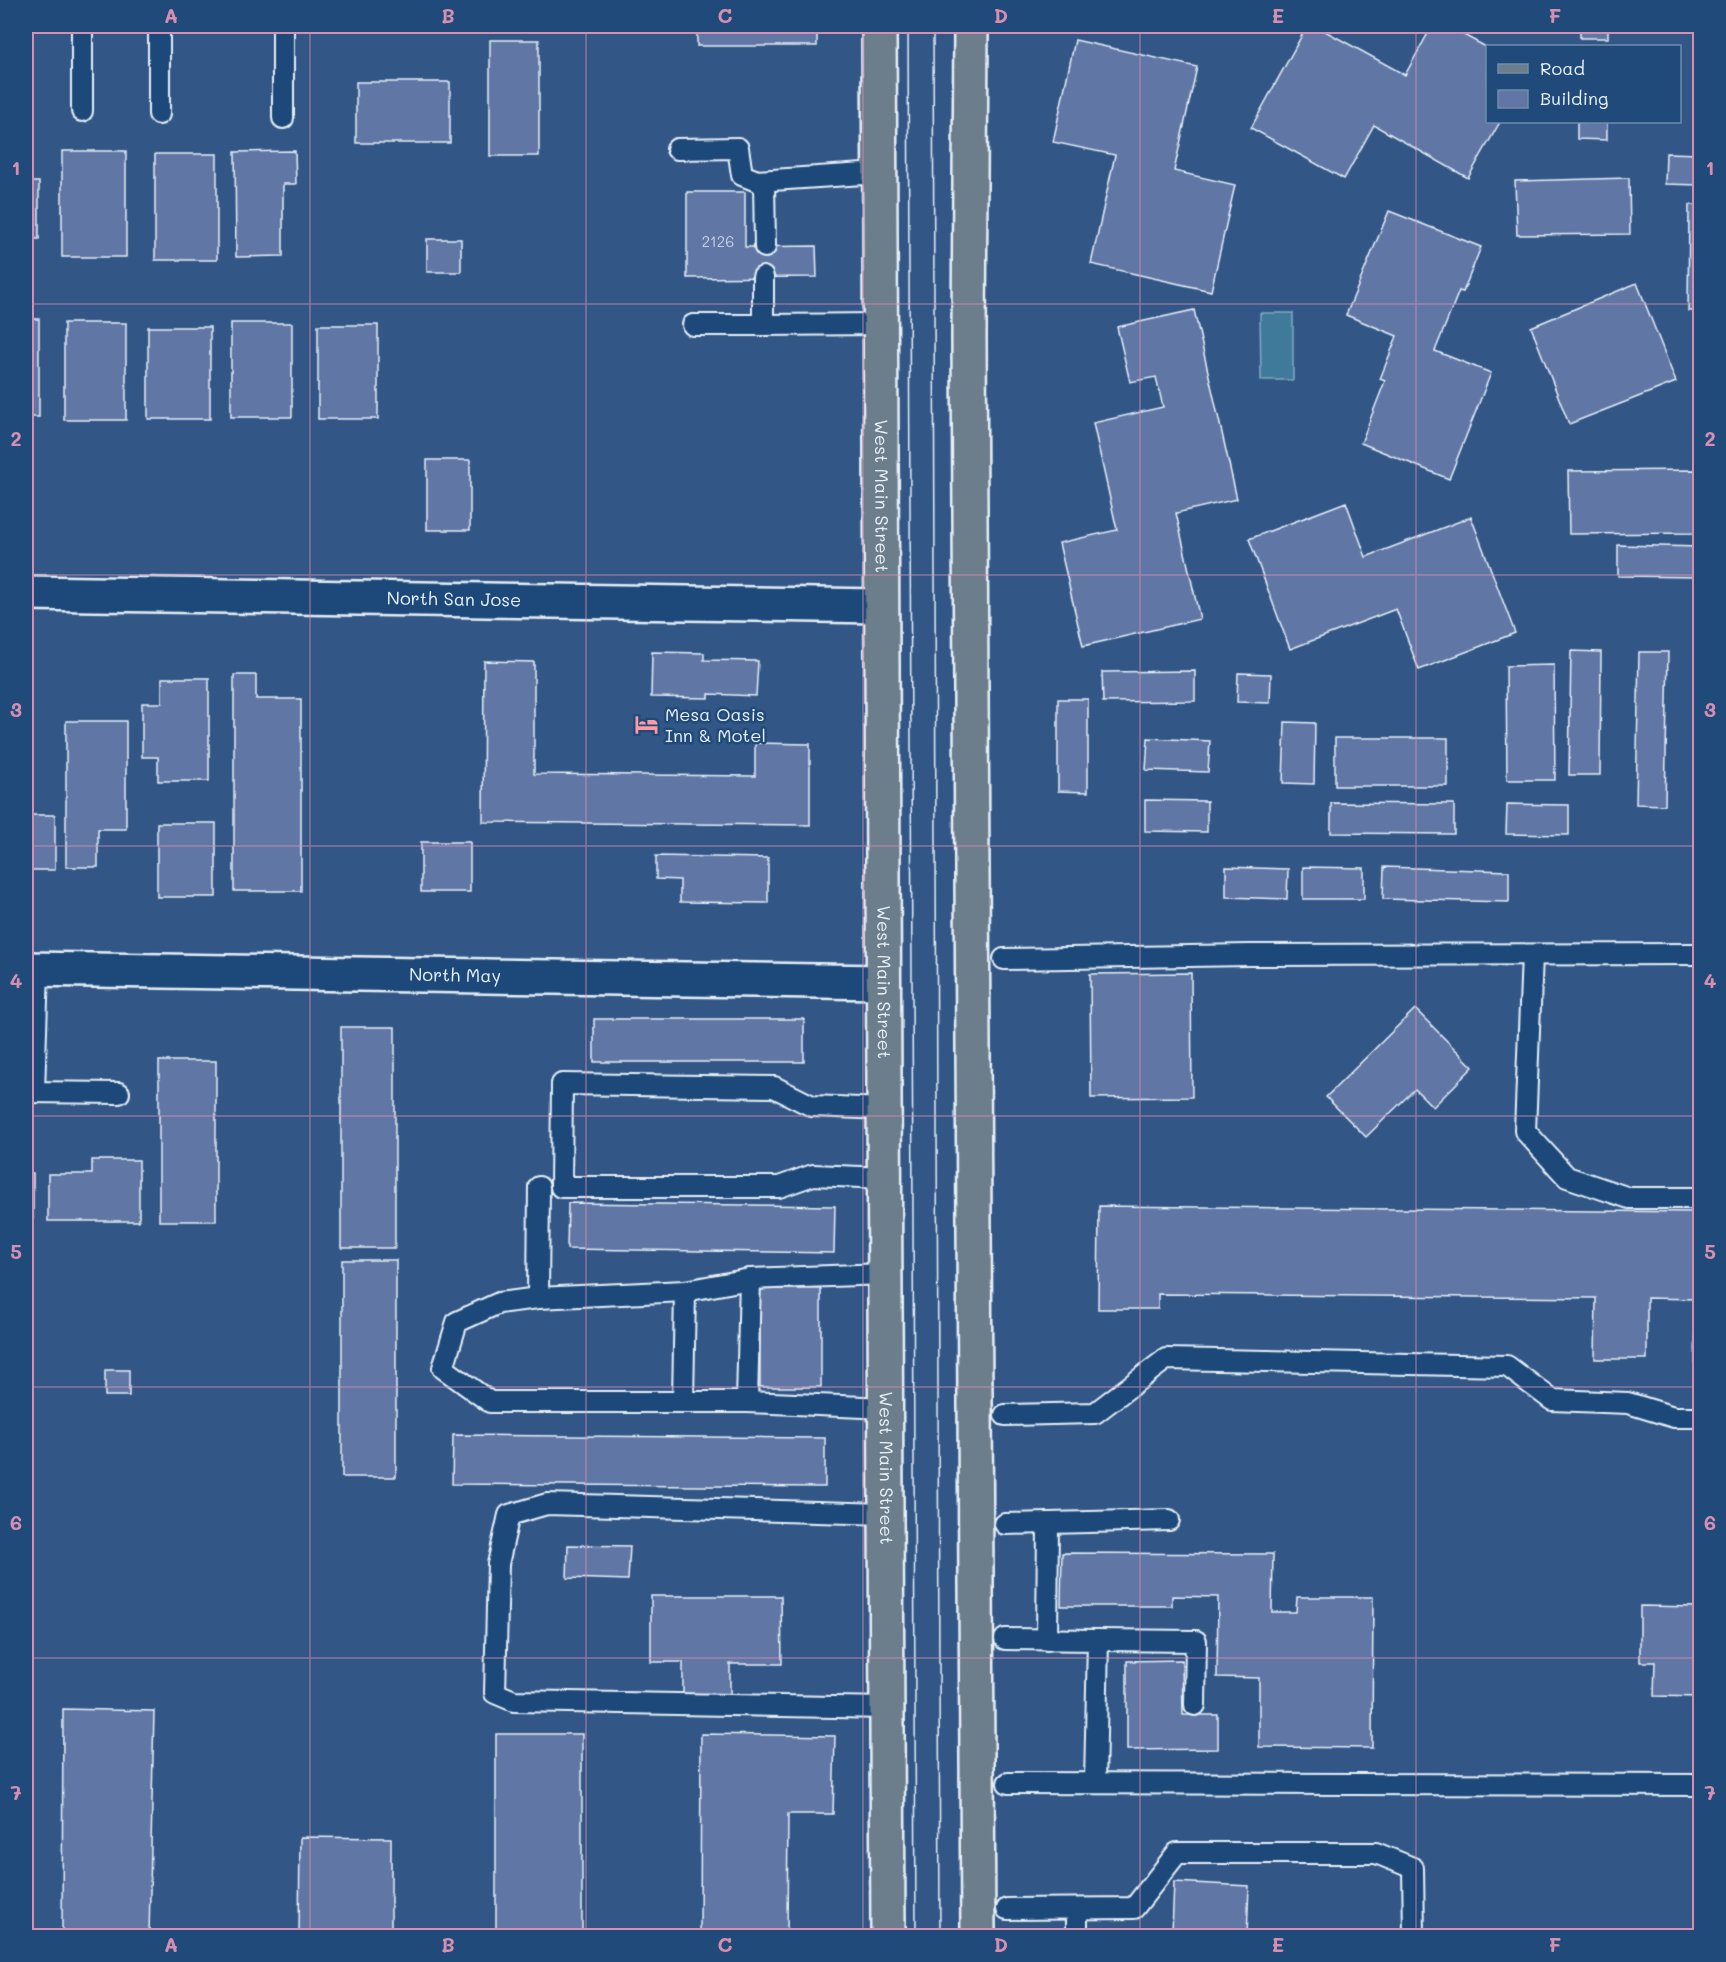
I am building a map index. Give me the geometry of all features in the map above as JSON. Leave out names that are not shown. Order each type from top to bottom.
[{"type":"main road","name":"West Main Street","points":[[879,26],[888,1936]]},
{"type":"main road","points":[[971,26],[969,336],[978,1936]]},
{"type":"street","name":"North San Jose","points":[[26,593],[881,606]]},
{"type":"street","name":"North May","points":[[32,970],[883,982]]},
{"type":"lane","points":[[82,26],[82,111]]},
{"type":"lane","points":[[159,26],[159,114]]},
{"type":"lane","points":[[283,26],[283,118]]},
{"type":"lane","points":[[677,149],[738,148],[742,175],[757,180],[879,173]]},
{"type":"lane","points":[[764,180],[765,247]]},
{"type":"lane","points":[[763,277],[763,325]]},
{"type":"lane","points":[[693,325],[881,324]]},
{"type":"lane","points":[[1004,959],[1249,955],[1701,954]]},
{"type":"lane","points":[[1532,955],[1525,1131],[1568,1177],[1629,1198],[1701,1198]]},
{"type":"lane","points":[[32,970],[30,1092],[119,1093]]},
{"type":"lane","points":[[884,1109],[812,1106],[774,1087],[562,1084],[561,1187],[779,1187],[813,1175],[885,1178]]},
{"type":"lane","points":[[538,1187],[538,1298]]},
{"type":"lane","points":[[885,1274],[750,1279],[685,1291],[538,1298],[499,1303],[458,1322],[443,1368],[490,1402],[683,1401],[886,1408]]},
{"type":"lane","points":[[747,1402],[750,1279]]},
{"type":"lane","points":[[683,1401],[685,1291]]},
{"type":"lane","points":[[1005,1414],[1095,1413],[1166,1359],[1507,1366],[1552,1400],[1628,1403],[1674,1417],[1701,1417]]},
{"type":"lane","points":[[886,1514],[547,1504],[509,1515],[498,1564],[495,1693],[514,1701],[887,1708]]},
{"type":"lane","points":[[1005,1524],[1169,1521]]},
{"type":"lane","points":[[1047,1640],[1048,1523]]},
{"type":"lane","points":[[1005,1639],[1196,1641],[1195,1705]]},
{"type":"lane","points":[[1095,1783],[1098,1640]]},
{"type":"lane","points":[[1008,1783],[1701,1785]]},
{"type":"lane","points":[[1006,1909],[1134,1908],[1178,1853],[1376,1853],[1413,1868],[1414,1936]]},
{"type":"lane","points":[[1077,1909],[1077,1936]]},
{"type":"water","points":[[1260,313],[1293,313],[1293,380],[1261,380]]},
{"type":"building","points":[[697,26],[817,26],[817,46],[697,46]]},
{"type":"building","points":[[1307,26],[1316,26],[1405,75],[1432,26],[1447,26],[1486,47],[1486,123],[1499,123],[1468,178],[1374,125],[1344,179],[1251,128]]},
{"type":"building","points":[[1514,26],[1565,26],[1565,27]]},
{"type":"building","points":[[1580,26],[1608,26],[1608,38],[1580,38]]},
{"type":"building","points":[[1675,26],[1675,27],[1645,27]]},
{"type":"building","points":[[490,40],[539,40],[539,156],[490,156]]},
{"type":"building","points":[[1075,40],[1197,67],[1174,171],[1235,185],[1211,291],[1091,264],[1115,155],[1053,142]]},
{"type":"building","points":[[356,82],[450,82],[450,143],[356,143]]},
{"type":"building","points":[[1577,123],[1607,123],[1607,140],[1577,139]]},
{"type":"building","points":[[62,151],[126,151],[126,257],[62,257]]},
{"type":"building","points":[[295,151],[296,184],[283,184],[283,256],[236,257],[235,152]]},
{"type":"building","points":[[1666,153],[1700,154],[1700,185],[1665,184]]},
{"type":"building","points":[[155,154],[217,154],[217,260],[155,260]]},
{"type":"building","points":[[1629,178],[1630,234],[1517,235],[1515,181]]},
{"type":"building","points":[[26,182],[39,182],[39,239],[26,239]]},
{"type":"building","points":[[687,192],[745,192],[745,247],[816,246],[817,277],[687,278]]},
{"type":"building","points":[[1689,205],[1700,205],[1700,311],[1688,311]]},
{"type":"building","points":[[1389,211],[1481,247],[1463,292],[1459,291],[1435,351],[1491,373],[1449,479],[1361,443],[1385,381],[1380,379],[1397,336],[1346,315]]},
{"type":"building","points":[[427,239],[461,239],[461,272],[427,272]]},
{"type":"building","points":[[1637,283],[1676,382],[1569,424],[1531,327]]},
{"type":"building","points":[[1194,310],[1237,499],[1176,513],[1200,619],[1083,646],[1059,543],[1117,530],[1093,423],[1163,407],[1156,377],[1130,382],[1117,327]]},
{"type":"building","points":[[26,319],[39,319],[39,417],[26,417]]},
{"type":"building","points":[[64,323],[126,323],[126,420],[64,420]]},
{"type":"building","points":[[231,323],[292,323],[292,417],[231,417]]},
{"type":"building","points":[[318,325],[378,325],[378,419],[318,419]]},
{"type":"building","points":[[148,327],[210,327],[210,419],[148,419]]},
{"type":"building","points":[[427,460],[470,460],[470,530],[427,530]]},
{"type":"building","points":[[1700,470],[1700,533],[1569,534],[1568,471]]},
{"type":"building","points":[[1346,502],[1366,557],[1471,517],[1515,633],[1419,670],[1396,609],[1290,649],[1249,539]]},
{"type":"building","points":[[1618,545],[1700,547],[1700,577],[1618,576]]},
{"type":"building","points":[[1571,651],[1601,652],[1600,775],[1569,775]]},
{"type":"building","points":[[652,652],[704,653],[704,660],[758,661],[756,696],[709,694],[709,698],[651,697]]},
{"type":"building","points":[[1639,652],[1668,652],[1665,805],[1636,804]]},
{"type":"building","points":[[484,661],[534,662],[534,774],[755,776],[755,743],[810,744],[810,825],[483,822]]},
{"type":"building","points":[[1554,665],[1555,780],[1507,780],[1506,666]]},
{"type":"building","points":[[1195,671],[1195,701],[1103,702],[1102,672]]},
{"type":"building","points":[[1238,673],[1271,674],[1270,703],[1237,702]]},
{"type":"building","points":[[234,675],[256,675],[256,699],[301,699],[301,891],[234,891]]},
{"type":"building","points":[[162,678],[209,678],[209,781],[158,781],[158,757],[142,757],[142,703],[162,703]]},
{"type":"building","points":[[1058,699],[1088,699],[1088,792],[1058,791]]},
{"type":"building","points":[[66,721],[126,721],[126,829],[98,829],[98,867],[66,867]]},
{"type":"building","points":[[1285,722],[1315,723],[1314,784],[1283,783]]},
{"type":"building","points":[[1148,738],[1210,741],[1208,772],[1146,770]]},
{"type":"building","points":[[1335,738],[1448,738],[1448,786],[1335,786]]},
{"type":"building","points":[[1145,800],[1207,801],[1207,832],[1145,831]]},
{"type":"building","points":[[1331,803],[1454,804],[1454,834],[1331,833]]},
{"type":"building","points":[[1507,804],[1569,805],[1569,835],[1506,834]]},
{"type":"building","points":[[26,815],[55,815],[55,870],[26,870]]},
{"type":"building","points":[[157,823],[216,823],[216,897],[157,897]]},
{"type":"building","points":[[421,842],[470,842],[470,892],[421,892]]},
{"type":"building","points":[[656,856],[768,858],[768,903],[680,902],[680,880],[656,879]]},
{"type":"building","points":[[1226,867],[1288,869],[1287,899],[1226,897]]},
{"type":"building","points":[[1303,867],[1364,868],[1364,899],[1303,899]]},
{"type":"building","points":[[1384,867],[1509,871],[1509,902],[1383,899]]},
{"type":"building","points":[[1191,973],[1192,1097],[1091,1098],[1090,974]]},
{"type":"building","points":[[1415,1009],[1473,1067],[1433,1107],[1415,1089],[1366,1137],[1326,1097]]},
{"type":"building","points":[[594,1019],[804,1019],[804,1062],[594,1062]]},
{"type":"building","points":[[341,1027],[395,1027],[395,1248],[341,1248]]},
{"type":"building","points":[[159,1061],[216,1061],[216,1221],[159,1221]]},
{"type":"building","points":[[92,1160],[139,1160],[139,1221],[48,1221],[48,1174],[92,1174]]},
{"type":"building","points":[[26,1173],[33,1173],[33,1218],[26,1218]]},
{"type":"building","points":[[568,1203],[835,1206],[834,1253],[567,1249]]},
{"type":"building","points":[[1099,1206],[1700,1212],[1700,1377],[1695,1377],[1696,1299],[1647,1298],[1647,1359],[1595,1359],[1596,1298],[1158,1294],[1158,1309],[1098,1309]]},
{"type":"building","points":[[342,1260],[396,1260],[396,1477],[342,1477]]},
{"type":"building","points":[[760,1289],[821,1289],[821,1387],[760,1387]]},
{"type":"building","points":[[105,1370],[129,1370],[129,1396],[105,1396]]},
{"type":"building","points":[[453,1435],[825,1438],[825,1487],[452,1484]]},
{"type":"building","points":[[568,1545],[630,1546],[628,1580],[567,1578]]},
{"type":"building","points":[[1062,1553],[1273,1554],[1272,1612],[1296,1612],[1297,1597],[1373,1597],[1372,1748],[1259,1747],[1259,1678],[1217,1677],[1218,1597],[1172,1596],[1172,1606],[1061,1606]]},
{"type":"building","points":[[651,1596],[781,1596],[782,1664],[730,1664],[730,1698],[683,1698],[683,1662],[651,1662]]},
{"type":"building","points":[[1640,1606],[1700,1607],[1700,1697],[1654,1696],[1655,1662],[1640,1662]]},
{"type":"building","points":[[1182,1660],[1183,1715],[1218,1715],[1218,1749],[1127,1750],[1127,1661]]},
{"type":"building","points":[[63,1709],[154,1711],[149,1936],[62,1936]]},
{"type":"building","points":[[496,1734],[582,1734],[582,1936],[496,1936]]},
{"type":"building","points":[[701,1734],[835,1736],[833,1814],[788,1814],[787,1936],[700,1936]]},
{"type":"building","points":[[300,1837],[391,1838],[391,1936],[299,1936]]},
{"type":"building","points":[[1174,1882],[1249,1886],[1247,1936],[1139,1936],[1140,1930],[1172,1932]]},
{"type":"tram line","points":[[908,26],[916,1936]]},
{"type":"tram line","points":[[933,26],[940,1936]]},
{"type":"place","name":"Mesa Oasis Inn & Motel","points":[[647,725]]}]
